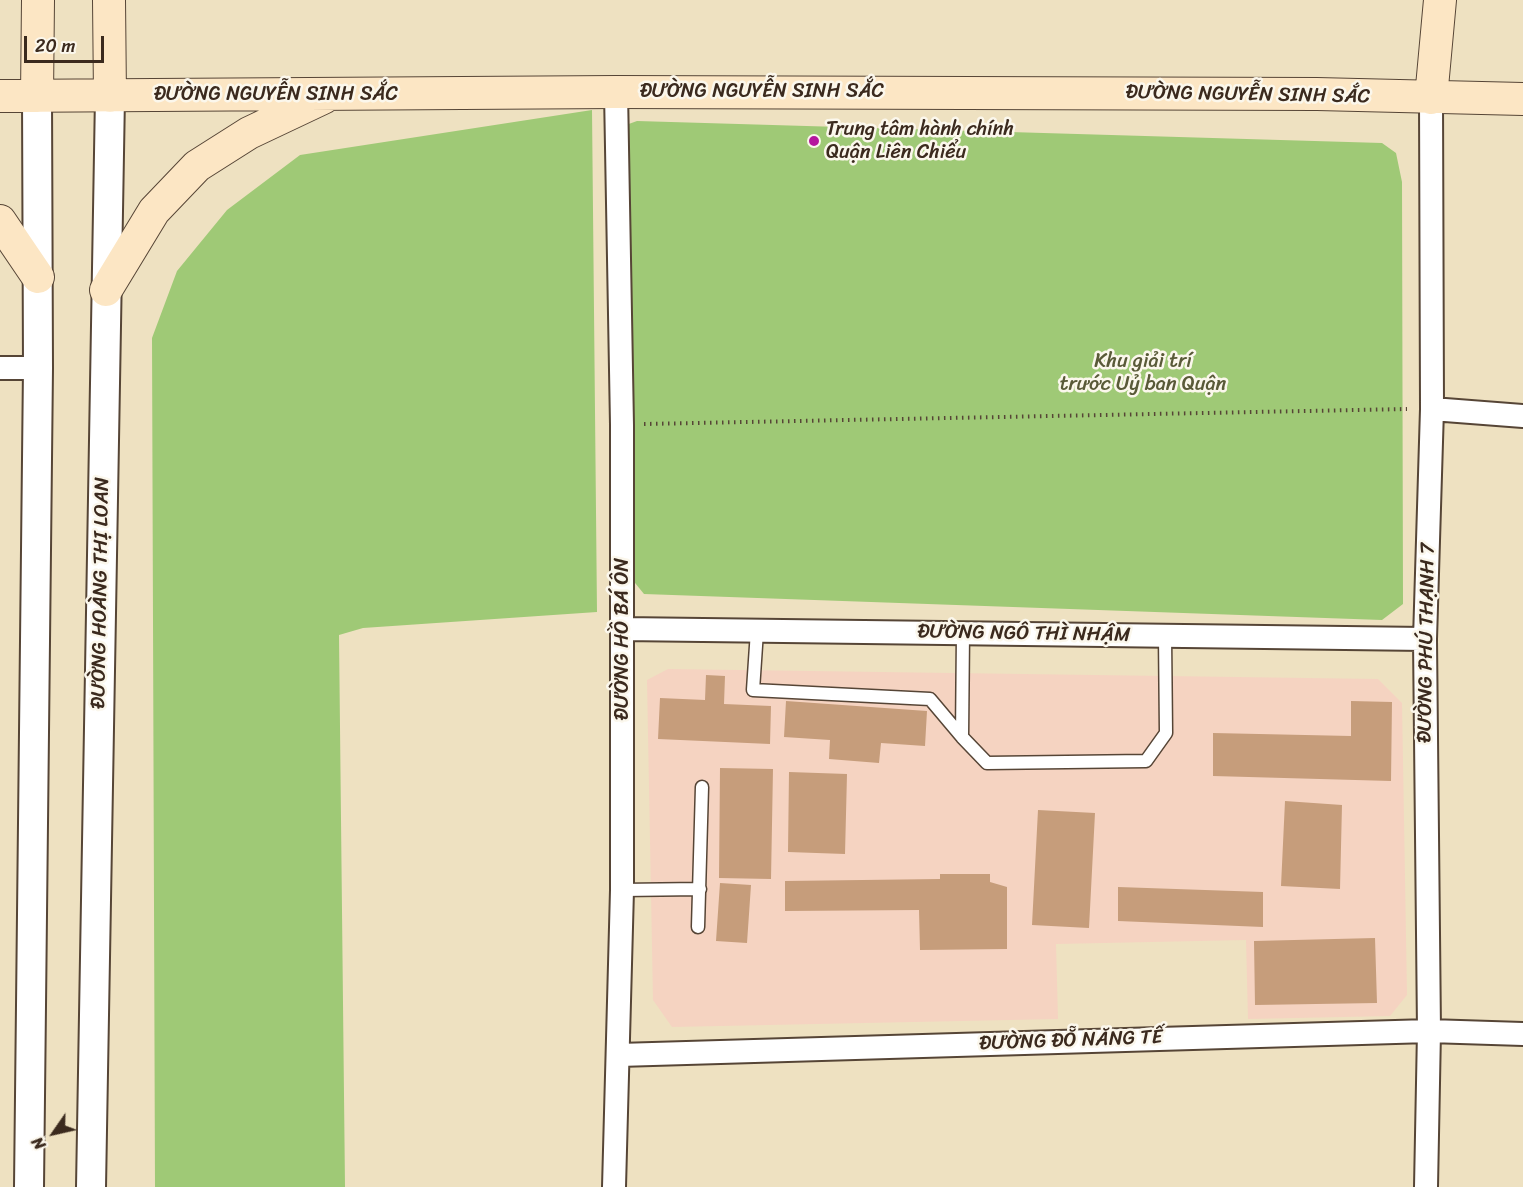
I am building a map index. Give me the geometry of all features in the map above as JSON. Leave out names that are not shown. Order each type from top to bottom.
[{"type":"main road","points":[[37,96],[38,0]]},
{"type":"main road","name":"ĐƯỜNG HOÀNG THỊ LOAN","points":[[109,0],[110,96]]},
{"type":"main road","points":[[1431,98],[1440,0]]},
{"type":"main road","name":"ĐƯỜNG NGUYỄN SINH SẮC","points":[[0,96],[616,92],[1317,94],[1523,99]]},
{"type":"main road","points":[[106,290],[154,211],[197,166],[249,133],[332,94]]},
{"type":"main road","points":[[0,221],[38,277]]},
{"type":"street","name":"ĐƯỜNG HỒ BÁ ÔN","points":[[614,1187],[622,890],[623,629],[616,92]]},
{"type":"street","points":[[29,1187],[38,368],[37,96]]},
{"type":"street","name":"ĐƯỜNG HOÀNG THỊ LOAN","points":[[91,1187],[110,96]]},
{"type":"street","name":"ĐƯỜNG PHÚ THẠNH 7","points":[[1426,1187],[1429,1031],[1425,639],[1432,409],[1431,98]]},
{"type":"street","points":[[0,368],[38,368]]},
{"type":"street","points":[[1432,409],[1523,416]]},
{"type":"street","name":"ĐƯỜNG NGÔ THÌ NHẬM","points":[[623,629],[1425,639]]},
{"type":"street","name":"ĐƯỜNG ĐỖ NĂNG TẾ","points":[[619,1054],[1429,1031],[1523,1034]]},
{"type":"lane","points":[[757,631],[753,690],[930,699],[987,763],[1146,761],[1166,733],[1165,636]]},
{"type":"lane","points":[[962,737],[963,633]]},
{"type":"lane","points":[[698,927],[702,787]]},
{"type":"lane","points":[[622,890],[700,889]]},
{"type":"path","points":[[622,425],[1432,409]]},
{"type":"shaded area","points":[[668,669],[1378,679],[1402,703],[1407,995],[1390,1016],[1248,1019],[1246,940],[1056,944],[1058,1019],[672,1027],[653,1000],[647,680]]},
{"type":"green space","points":[[592,110],[597,612],[363,628],[339,635],[345,1187],[155,1187],[152,338],[177,271],[227,210],[300,155]]},
{"type":"green space","name":"Khu giải trí trước Uỷ ban Quận","points":[[637,121],[1382,143],[1396,153],[1402,182],[1403,604],[1382,620],[644,594],[631,578],[626,125]]},
{"type":"building","points":[[706,675],[725,676],[724,704],[771,706],[770,744],[658,739],[660,698],[705,700]]},
{"type":"building","points":[[786,701],[927,711],[925,746],[881,743],[879,763],[829,759],[830,740],[784,737]]},
{"type":"building","points":[[1351,701],[1392,702],[1391,781],[1213,776],[1213,733],[1351,736]]},
{"type":"building","points":[[720,768],[773,769],[771,879],[719,878]]},
{"type":"building","points":[[789,772],[847,774],[845,854],[788,852]]},
{"type":"building","points":[[1285,801],[1342,805],[1340,889],[1281,886]]},
{"type":"building","points":[[1038,810],[1095,813],[1089,928],[1032,925]]},
{"type":"building","points":[[940,874],[990,874],[990,882],[1007,887],[1007,949],[920,950],[919,910],[785,911],[785,881],[940,879]]},
{"type":"building","points":[[720,883],[751,885],[747,943],[716,941]]},
{"type":"building","points":[[1118,887],[1263,892],[1263,927],[1118,921]]},
{"type":"building","points":[[1375,938],[1377,1003],[1255,1005],[1254,941]]},
{"type":"place","name":"Trung tâm hành chính Quận Liên Chiểu","points":[[814,141]]}]
